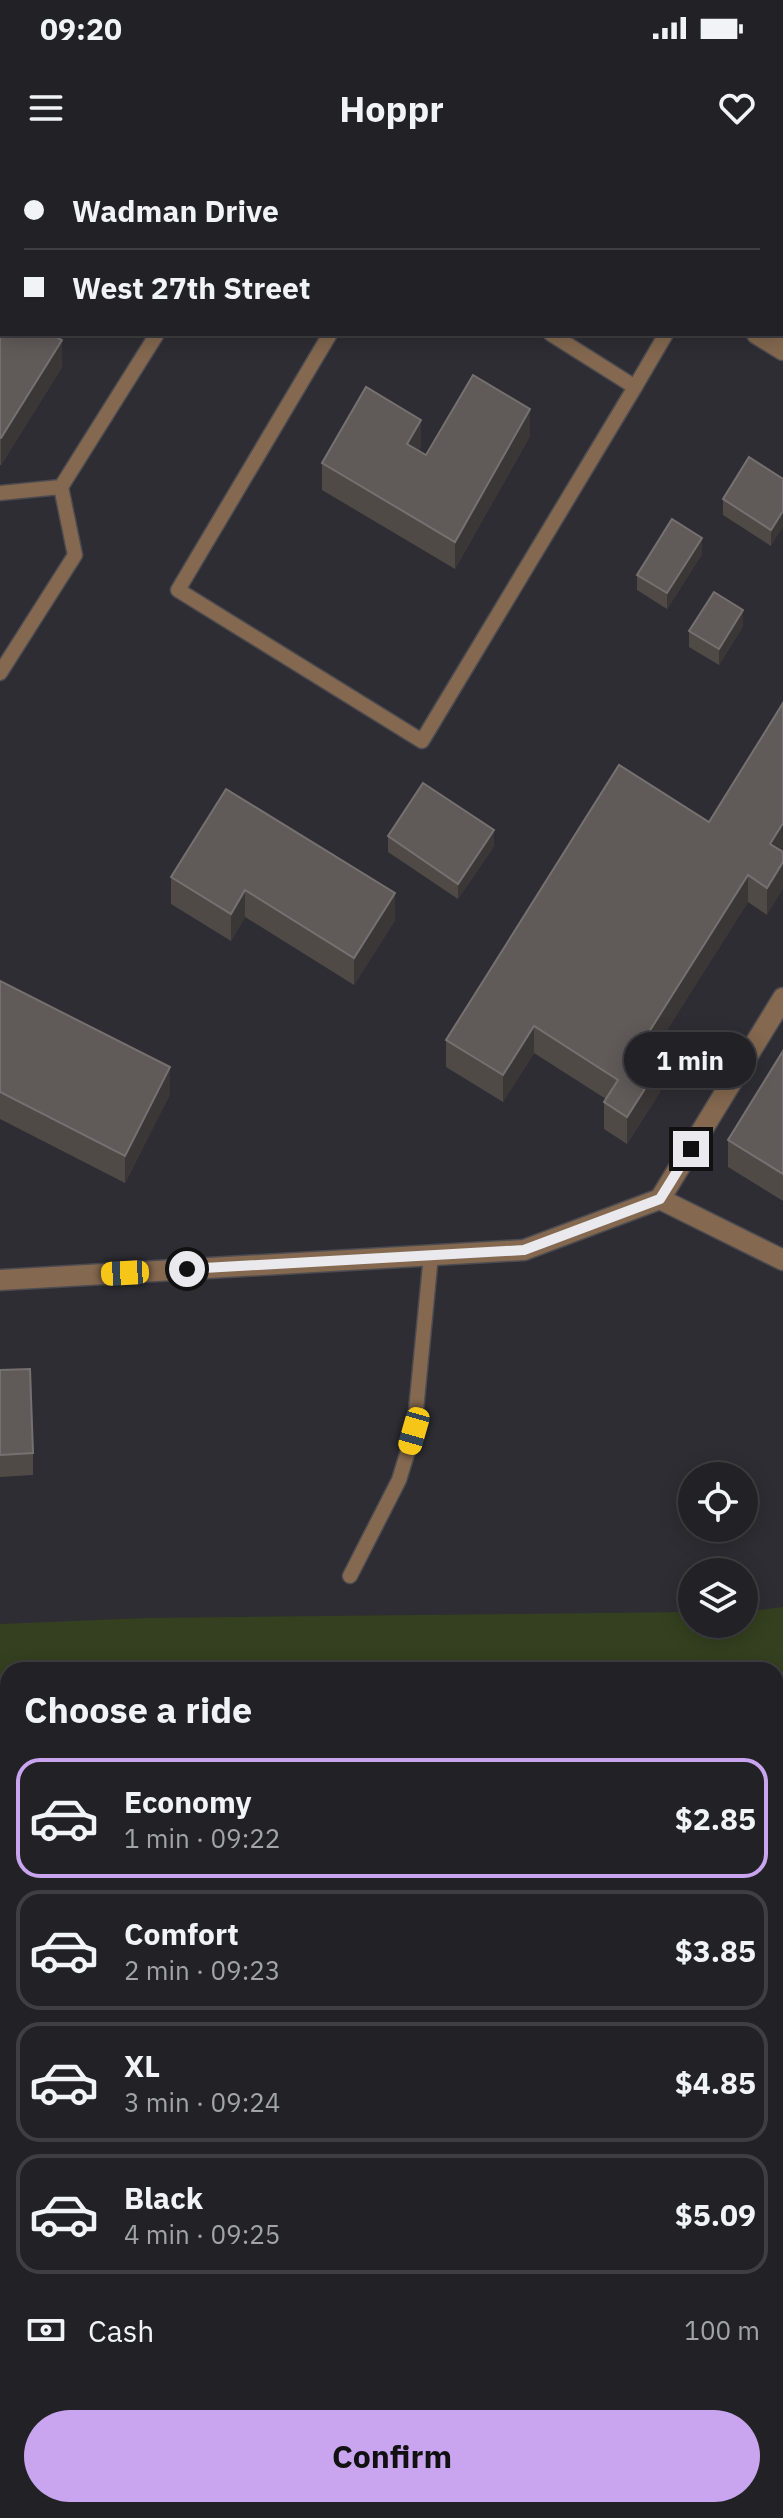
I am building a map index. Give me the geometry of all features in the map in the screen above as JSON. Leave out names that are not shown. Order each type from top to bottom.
[{"type":"street","points":[[760,336],[783,350]]},
{"type":"street","points":[[0,1280],[524,1250],[660,1199],[783,998]]},
{"type":"street","points":[[660,1199],[783,1260]]},
{"type":"lane","points":[[0,673],[75,555],[61,487],[156,336]]},
{"type":"lane","points":[[329,336],[178,590],[422,741],[665,336]]},
{"type":"lane","points":[[554,336],[635,387]]},
{"type":"lane","points":[[0,493],[61,487]]},
{"type":"lane","points":[[350,1576],[399,1480],[414,1431],[431,1255]]},
{"type":"green space","points":[[783,1607],[783,1662],[0,1662],[0,1624],[145,1618],[678,1612],[678,1638],[758,1638],[758,1610]]},
{"type":"building","points":[[0,336],[55,336],[62,340],[1,438]]},
{"type":"building","points":[[473,375],[530,409],[455,542],[322,463],[366,387],[421,420],[407,444],[426,455]]},
{"type":"building","points":[[749,457],[783,479],[783,511],[771,530],[723,499]]},
{"type":"building","points":[[672,519],[702,538],[667,593],[637,575]]},
{"type":"building","points":[[714,592],[743,610],[719,649],[689,631]]},
{"type":"building","points":[[783,703],[783,823],[770,844],[783,852],[783,862],[767,888],[748,875],[637,1051],[660,1065],[627,1117],[604,1102],[618,1080],[534,1026],[503,1075],[446,1040],[619,765],[709,822]]},
{"type":"building","points":[[423,783],[494,830],[458,884],[388,836]]},
{"type":"building","points":[[226,789],[395,893],[354,958],[245,890],[231,914],[171,877]]},
{"type":"building","points":[[0,981],[170,1067],[125,1156],[0,1092]]},
{"type":"building","points":[[783,1051],[783,1174],[728,1140]]},
{"type":"building","points":[[30,1369],[33,1453],[0,1455],[0,1370]]},
{"type":"route","points":[[187,1269],[524,1250],[660,1199],[691,1149]]}]
